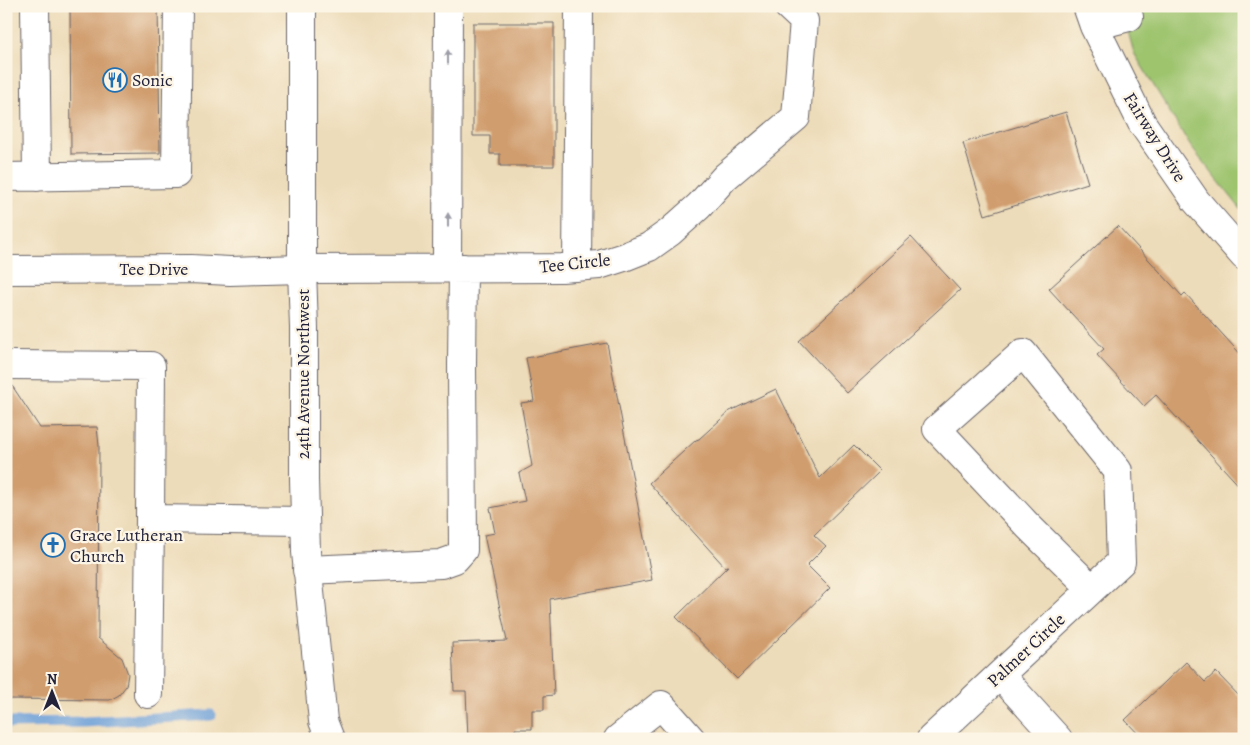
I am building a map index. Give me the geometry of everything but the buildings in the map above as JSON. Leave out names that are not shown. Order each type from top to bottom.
[{"type":"street","points":[[35,6],[37,177]]},
{"type":"street","points":[[6,177],[176,174],[178,6]]},
{"type":"street","name":"24th Avenue Northwest","points":[[302,6],[302,269],[305,521],[307,570],[323,721],[330,739]]},
{"type":"street","points":[[307,570],[441,564],[455,560],[463,550],[462,364],[455,268],[448,6]]},
{"type":"street","points":[[577,266],[579,6]]},
{"type":"street","name":"Tee Circle","points":[[302,269],[562,268],[599,265],[649,248],[692,213],[725,177],[796,117],[804,21],[788,6]]},
{"type":"street","points":[[1090,16],[1129,17]]},
{"type":"street","name":"Fairway Drive","points":[[1090,16],[1142,123],[1196,201],[1244,256]]},
{"type":"street","name":"Tee Drive","points":[[6,270],[191,269],[230,271],[302,269]]},
{"type":"street","name":"Palmer Circle","points":[[931,739],[1122,562],[1118,471],[1023,353],[937,429],[1028,526],[1092,589]]},
{"type":"street","points":[[6,365],[151,366],[148,694]]},
{"type":"street","points":[[150,519],[305,521]]},
{"type":"street","points":[[1000,675],[1058,739]]},
{"type":"street","points":[[618,739],[661,705],[691,739]]},
{"type":"green space","points":[[1121,6],[1244,6],[1244,213],[1191,147],[1134,53]]},
{"type":"waterway","points":[[6,723],[84,722],[211,715]]},
{"type":"place","name":"Sonic","points":[[115,80]]},
{"type":"place","name":"Grace Lutheran Church","points":[[53,545]]}]
